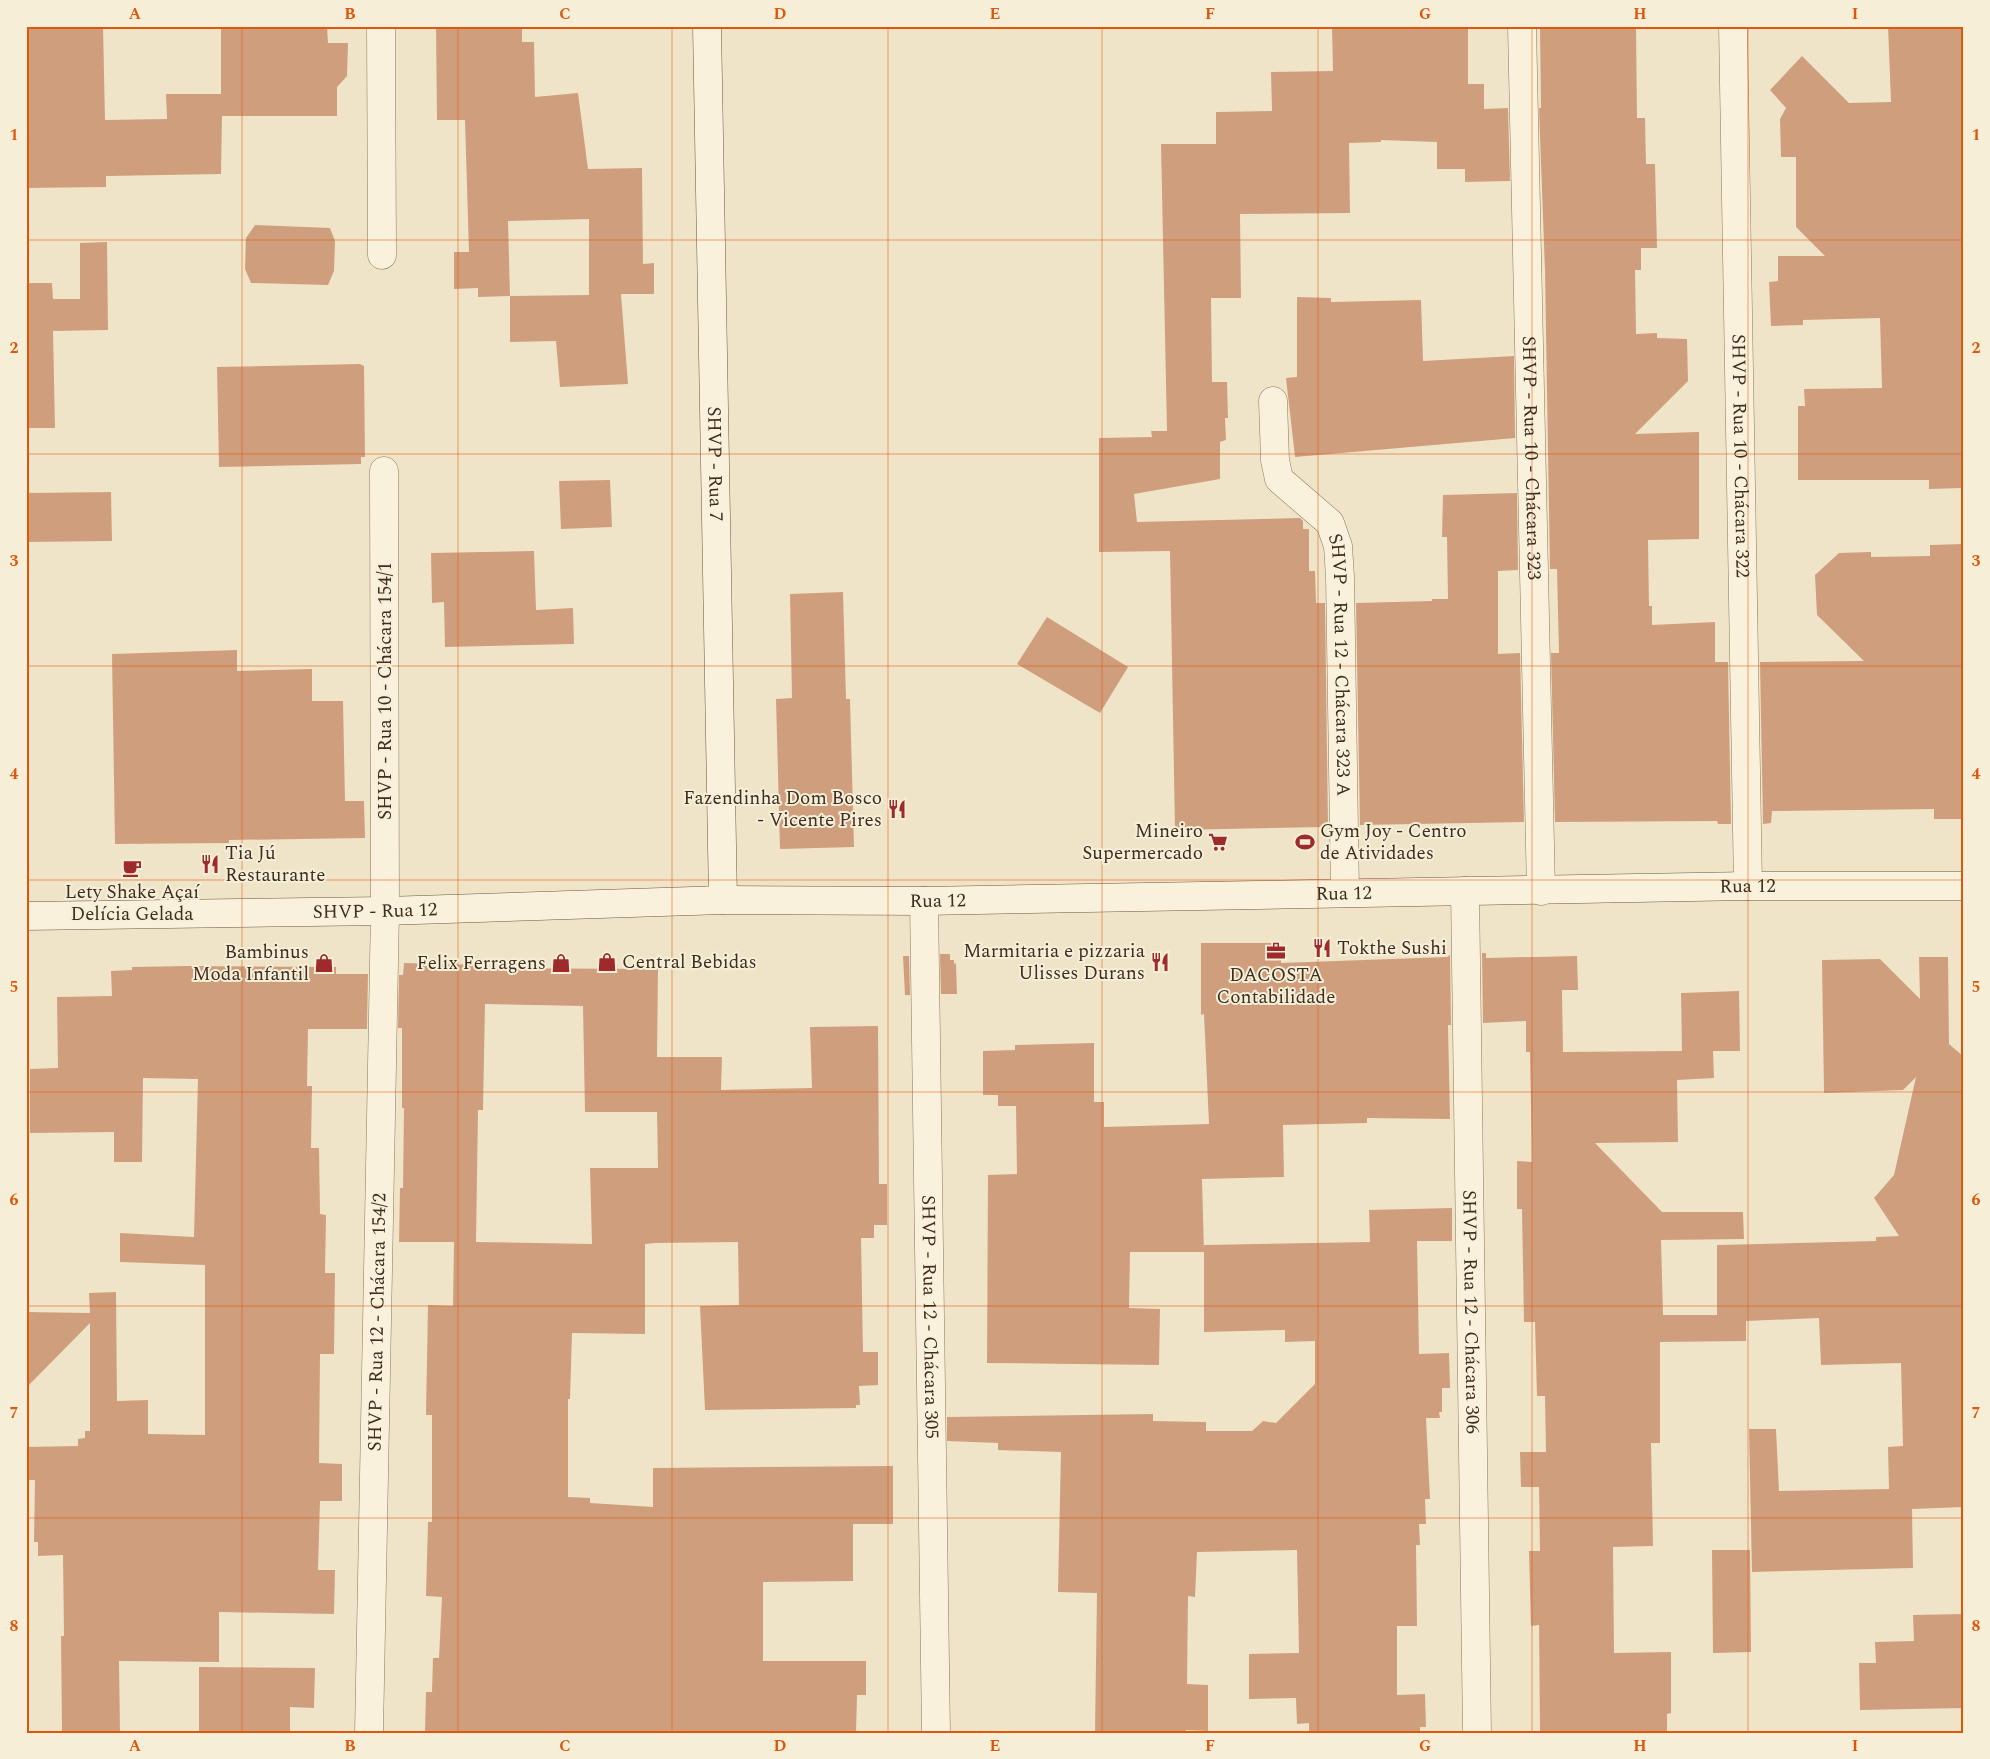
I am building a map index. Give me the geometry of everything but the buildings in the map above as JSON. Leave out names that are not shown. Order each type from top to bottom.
[{"type":"street","points":[[381,26],[382,255]]},
{"type":"street","name":"SHVP - Rua 7","points":[[707,26],[723,900]]},
{"type":"street","name":"SHVP - Rua 10 - Chácara 323","points":[[1522,26],[1540,891]]},
{"type":"street","name":"SHVP - Rua 10 - Chácara 322","points":[[1733,26],[1748,886]]},
{"type":"street","name":"SHVP - Rua 12 - Chácara 323 A","points":[[1273,401],[1276,460],[1279,479],[1330,523],[1338,546],[1341,587],[1345,894]]},
{"type":"street","name":"SHVP - Rua 10 - Chácara 154/1","points":[[384,471],[386,912]]},
{"type":"street","name":"Rua 12","points":[[723,900],[924,901],[1748,886],[1964,886]]},
{"type":"street","name":"SHVP - Rua 12 - Chácara 306","points":[[1465,891],[1476,1733]]},
{"type":"street","name":"SHVP - Rua 12","points":[[26,916],[386,912],[723,900]]},
{"type":"street","name":"SHVP - Rua 12 - Chácara 305","points":[[924,901],[936,1733]]},
{"type":"street","name":"SHVP - Rua 12 - Chácara 154/2","points":[[369,1733],[386,912]]},
{"type":"place","name":"Fazendinha Dom Bosco - Vicente Pires","points":[[897,809]]},
{"type":"place","name":"Mineiro Supermercado","points":[[1218,842]]},
{"type":"place","name":"Gym Joy - Centro de Atividades","points":[[1305,842]]},
{"type":"place","name":"Tia Jú Restaurante","points":[[210,864]]},
{"type":"place","name":"Lety Shake Açaí Delícia Gelada","points":[[132,868]]},
{"type":"place","name":"Tokthe Sushi","points":[[1322,948]]},
{"type":"place","name":"DACOSTA Contabilidade","points":[[1276,951]]},
{"type":"place","name":"Central Bebidas","points":[[607,962]]},
{"type":"place","name":"Marmitaria e pizzaria Ulisses Durans","points":[[1160,962]]},
{"type":"place","name":"Bambinus Moda Infantil","points":[[324,963]]},
{"type":"place","name":"Felix Ferragens","points":[[561,963]]}]
